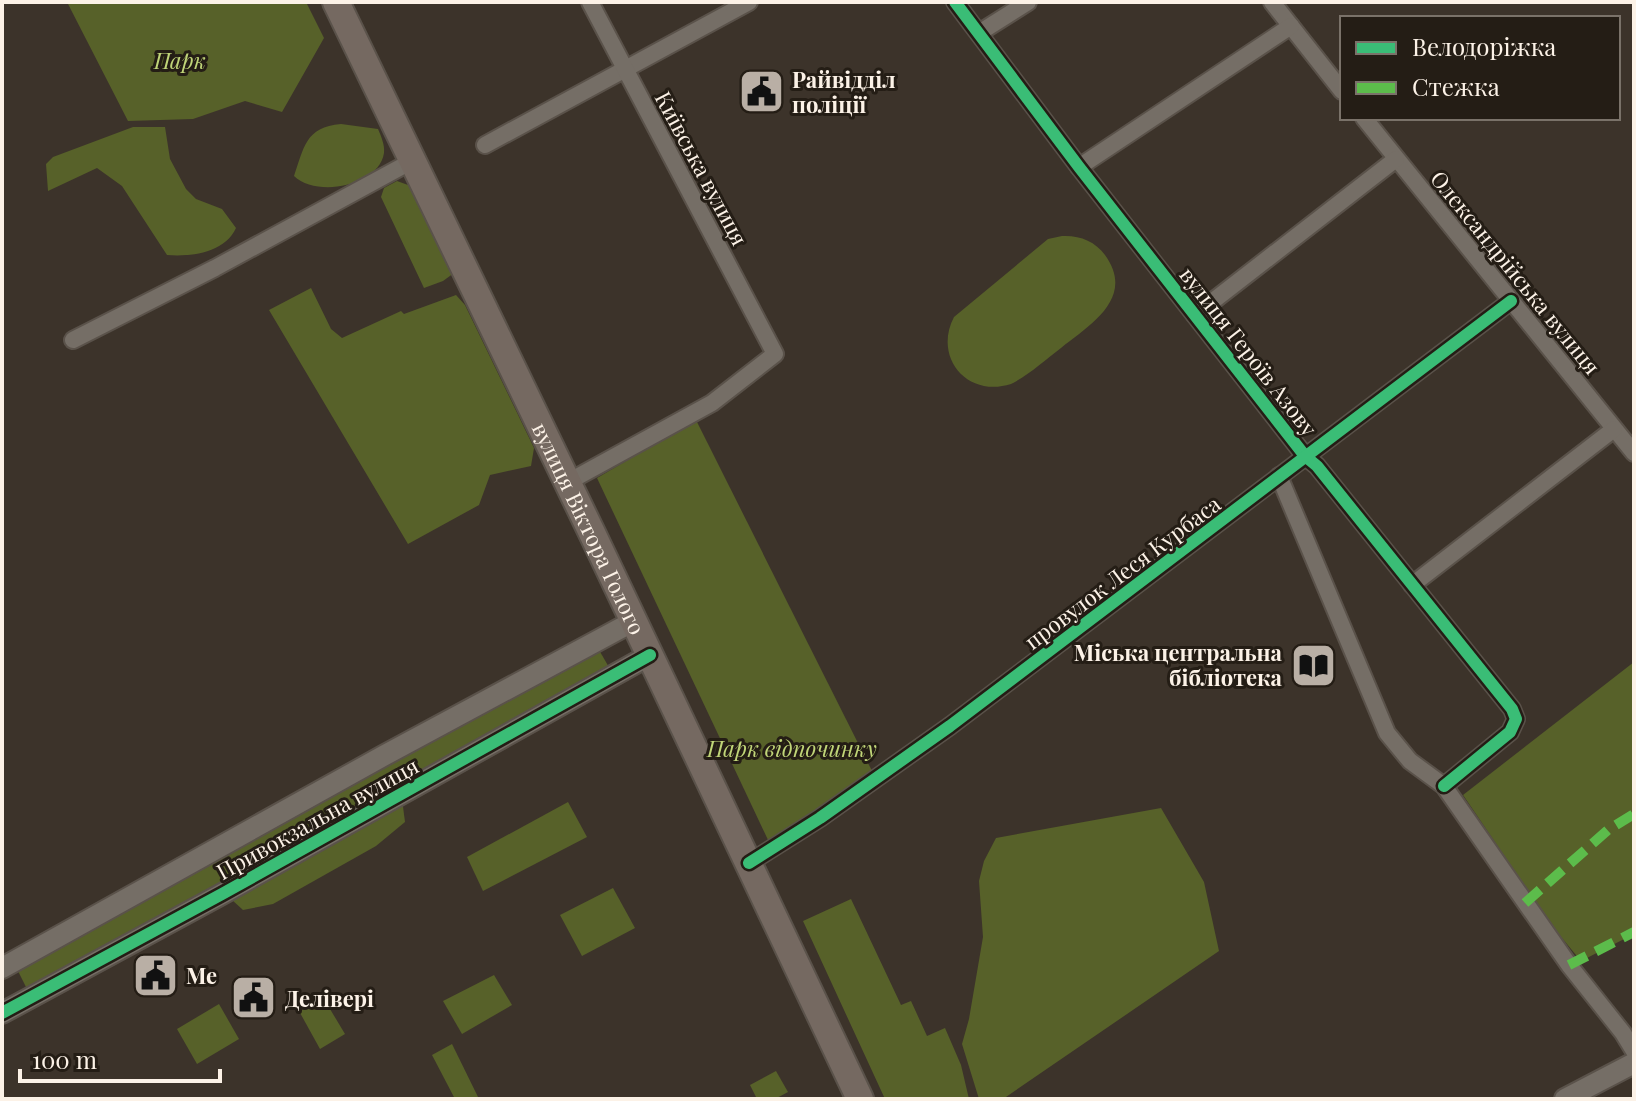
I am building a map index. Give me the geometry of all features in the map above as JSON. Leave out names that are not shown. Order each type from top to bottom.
[{"type":"main road","name":"вулиця Віктора Голого","points":[[336,2],[568,482],[860,1099]]},
{"type":"street","name":"Київська вулиця","points":[[568,482],[712,403],[775,354],[590,2]]},
{"type":"street","points":[[485,145],[749,2]]},
{"type":"street","name":"вулиця Героїв Азову","points":[[955,2],[1079,167],[1305,456],[1317,466],[1512,709],[1516,719],[1510,732],[1444,786]]},
{"type":"street","points":[[979,33],[1028,2]]},
{"type":"street","points":[[1272,2],[1340,88]]},
{"type":"street","points":[[1079,167],[1291,26]]},
{"type":"street","name":"Олександрійська вулиця","points":[[1366,120],[1634,453]]},
{"type":"street","points":[[1195,315],[1396,159]]},
{"type":"street","points":[[73,340],[412,161]]},
{"type":"street","name":"провулок Леся Курбаса","points":[[749,863],[843,802],[950,726],[1511,301]]},
{"type":"street","points":[[1412,585],[1614,429]]},
{"type":"street","points":[[1279,476],[1387,733],[1410,761],[1444,786],[1569,965],[1634,1051]]},
{"type":"street","name":"Привокзальна вулиця","points":[[2,968],[634,621]]},
{"type":"street","name":"Привокзальна вулиця","points":[[2,1013],[650,655]]},
{"type":"street","points":[[1565,1099],[1634,1063]]},
{"type":"green space","name":"Парк","points":[[67,2],[306,2],[324,38],[282,112],[245,101],[193,119],[128,121]]},
{"type":"green space","points":[[341,124],[378,129],[384,153],[371,174],[359,181],[331,187],[304,183],[294,176],[304,148],[313,134]]},
{"type":"green space","points":[[133,127],[165,127],[170,159],[186,189],[196,199],[222,209],[236,228],[224,243],[206,252],[167,255],[122,186],[97,168],[48,191],[46,164],[53,157]]},
{"type":"green space","points":[[397,181],[408,185],[414,192],[454,273],[424,288],[381,197],[384,188]]},
{"type":"green space","points":[[1062,236],[1086,240],[1105,255],[1113,270],[1115,284],[1106,309],[1031,372],[1011,384],[995,387],[968,380],[958,371],[948,346],[954,317],[1048,239]]},
{"type":"green space","points":[[311,288],[331,329],[342,338],[401,311],[404,314],[456,295],[465,305],[534,448],[531,466],[490,475],[479,505],[408,544],[269,310]]},
{"type":"green space","name":"Парк відпочинку","points":[[696,420],[873,773],[769,842],[597,478]]},
{"type":"green space","points":[[599,650],[610,669],[27,989],[17,969]]},
{"type":"green space","points":[[1634,662],[1634,934],[1581,961],[1551,925],[1463,795]]},
{"type":"green space","points":[[402,799],[405,822],[376,846],[273,904],[243,910],[231,899]]},
{"type":"green space","points":[[568,802],[587,837],[483,891],[467,857]]},
{"type":"green space","points":[[1161,808],[1204,882],[1219,951],[1003,1099],[979,1099],[962,1044],[983,937],[979,881],[984,861],[996,838]]},
{"type":"green space","points":[[613,888],[635,928],[582,956],[560,915]]},
{"type":"green space","points":[[851,899],[901,1005],[911,1001],[927,1036],[945,1028],[961,1065],[969,1099],[885,1099],[803,921]]},
{"type":"green space","points":[[494,975],[512,1005],[462,1034],[443,1001]]},
{"type":"green space","points":[[324,999],[345,1034],[320,1049],[299,1011]]},
{"type":"green space","points":[[219,1004],[239,1039],[197,1064],[177,1029]]},
{"type":"green space","points":[[452,1044],[479,1099],[455,1099],[432,1055]]},
{"type":"green space","points":[[776,1071],[788,1092],[775,1099],[757,1099],[750,1085]]},
{"type":"marked path","points":[[1525,903],[1608,830],[1634,814]]},
{"type":"marked path","points":[[1569,965],[1634,932]]},
{"type":"cycle path","points":[[955,2],[1079,167],[1305,456],[1317,466],[1512,709],[1516,719],[1510,732],[1444,786]]},
{"type":"cycle path","points":[[749,863],[820,818],[950,726],[1511,301]]},
{"type":"cycle path","points":[[2,1013],[650,655]]},
{"type":"place","name":"Райвідділ поліції","points":[[761,92]]},
{"type":"place","name":"Міська центральна бібліотека","points":[[1313,665]]},
{"type":"place","name":"Me","points":[[155,975]]},
{"type":"place","name":"Делівері","points":[[254,998]]}]
